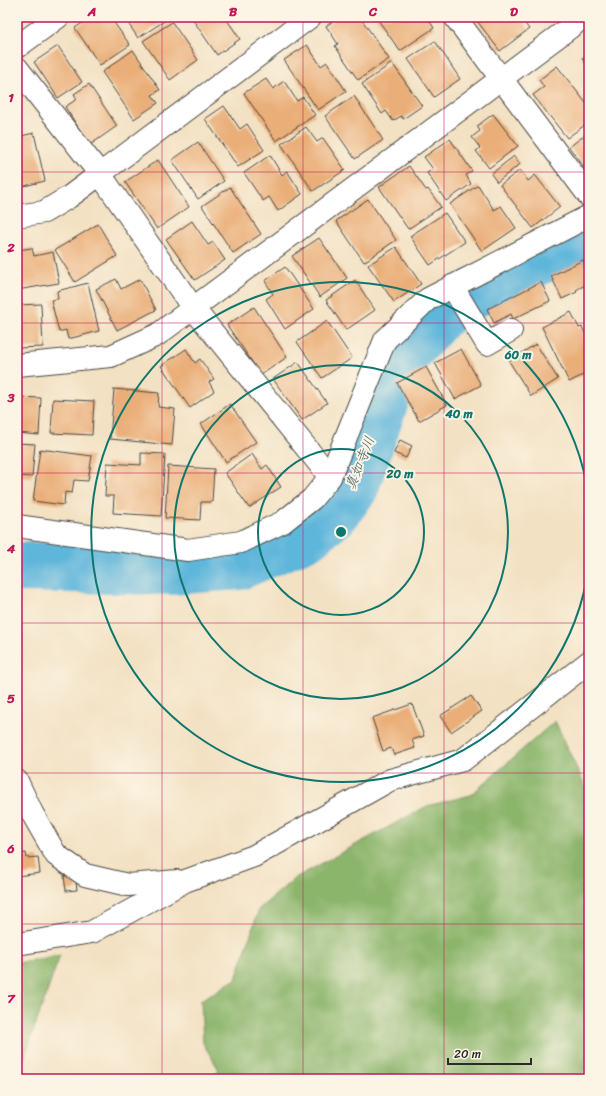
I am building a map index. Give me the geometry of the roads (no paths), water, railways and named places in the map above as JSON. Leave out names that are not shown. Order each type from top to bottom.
[{"type":"street","points":[[17,47],[58,17]]},
{"type":"street","points":[[17,216],[44,212],[69,196],[310,17]]},
{"type":"street","points":[[455,17],[589,196]]},
{"type":"street","points":[[17,365],[111,356],[157,335],[584,17]]},
{"type":"street","points":[[17,68],[100,174],[193,308],[330,477]]},
{"type":"street","points":[[17,526],[188,550],[241,542],[283,522],[312,499],[330,477],[385,340],[428,298],[589,216]]},
{"type":"street","points":[[452,286],[487,344],[511,330]]},
{"type":"street","points":[[17,944],[92,932],[185,881],[254,856],[390,780],[463,760],[589,662]]},
{"type":"street","points":[[17,780],[32,813],[56,855],[85,874],[128,885],[185,881]]},
{"type":"waterway","name":"真如寺川","points":[[17,567],[169,570],[239,565],[306,536],[334,514],[354,487],[397,363],[439,316],[468,296],[589,235]]}]
